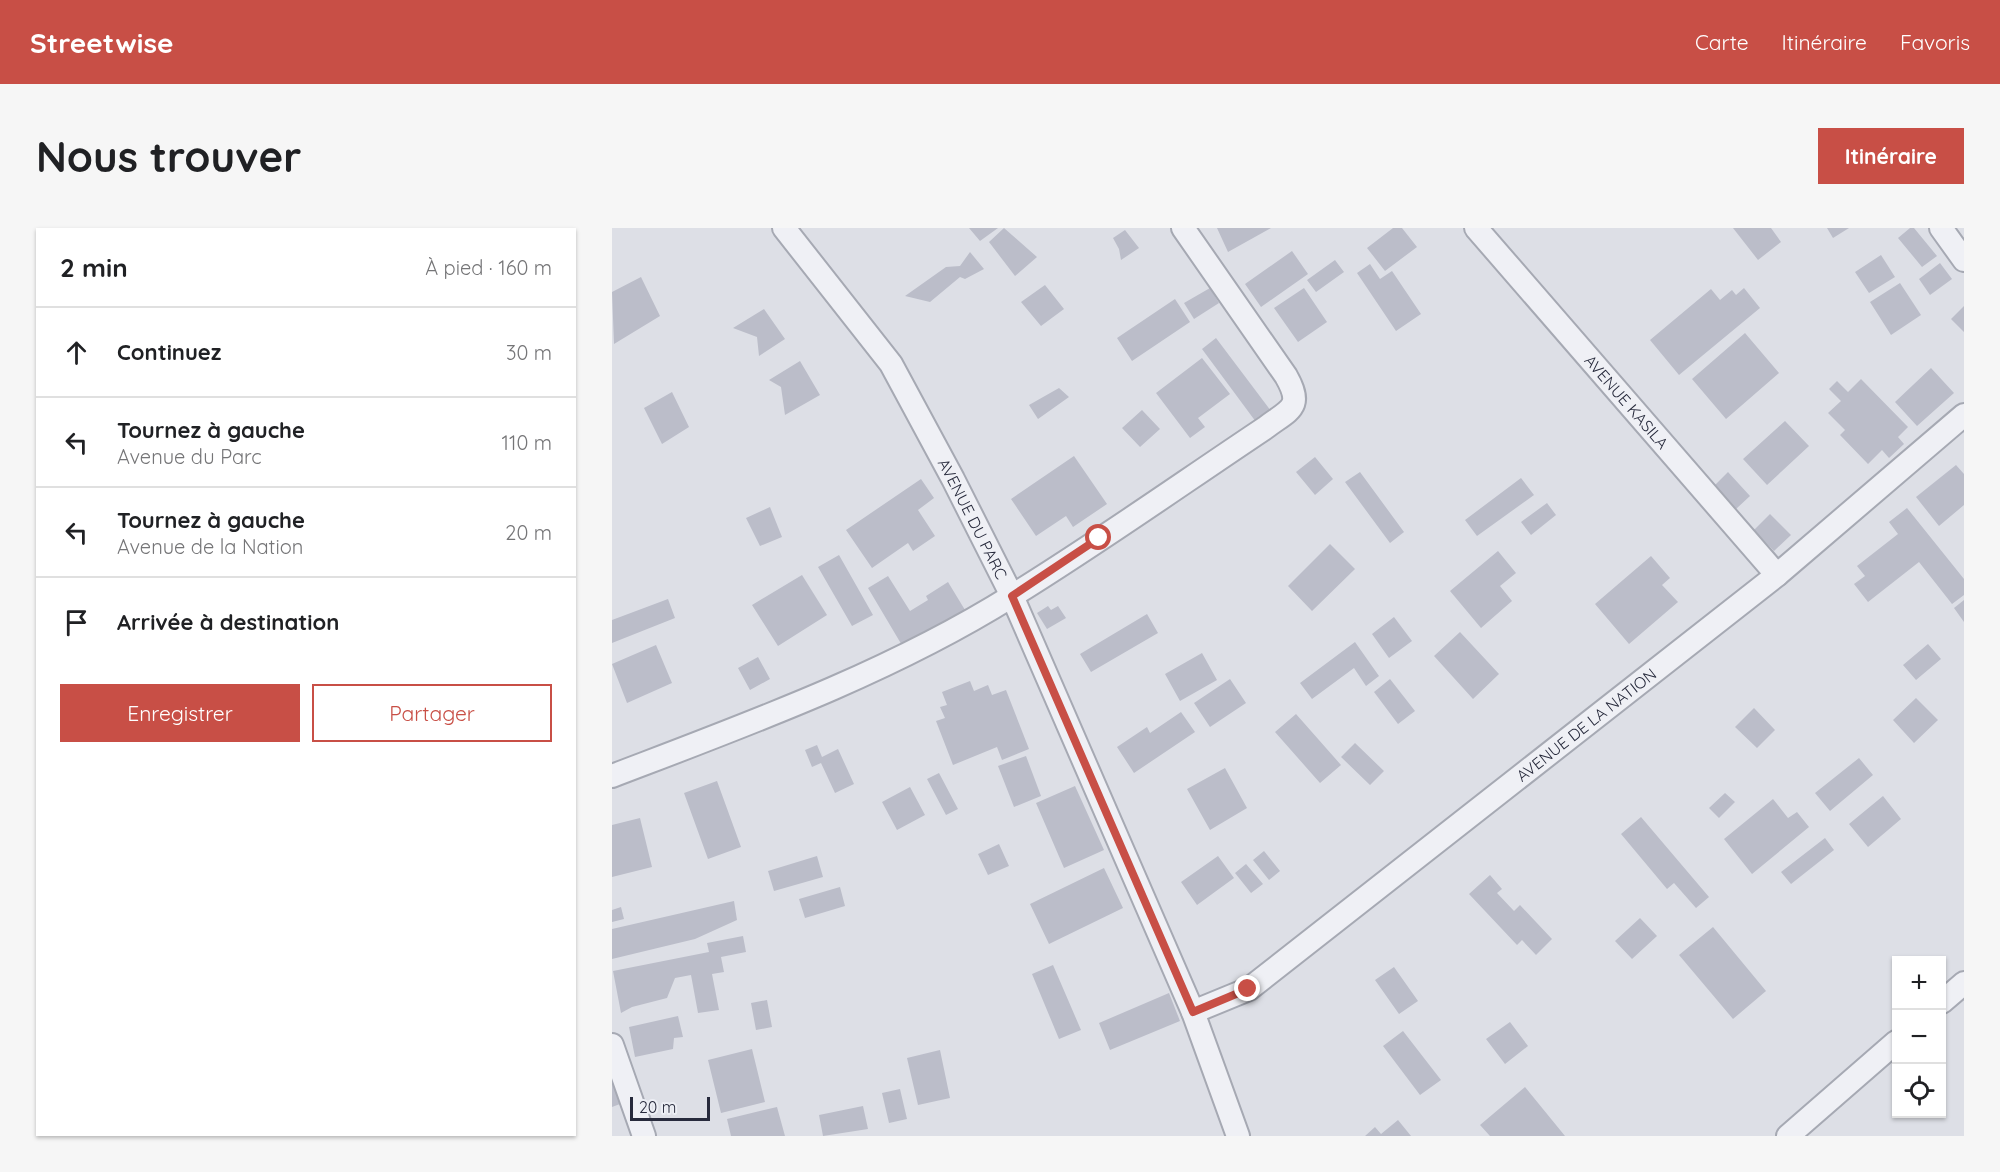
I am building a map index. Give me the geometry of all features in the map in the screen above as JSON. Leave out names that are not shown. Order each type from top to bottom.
[{"type":"street","name":"AVENUE DU PARC","points":[[784,228],[891,364],[1012,596],[1193,1012],[1238,1136]]},
{"type":"street","points":[[612,776],[785,708],[947,632],[1012,596],[1265,428],[1295,401],[1295,394],[1286,376],[1183,228]]},
{"type":"street","name":"AVENUE KASILA","points":[[1476,228],[1777,575]]},
{"type":"street","points":[[1941,228],[1964,260]]},
{"type":"street","name":"AVENUE DE LA NATION","points":[[1193,1012],[1248,989],[1777,575],[1964,415]]},
{"type":"street","points":[[1946,998],[1964,983]]},
{"type":"street","points":[[612,1045],[644,1136]]},
{"type":"street","points":[[1788,1136],[1892,1045]]},
{"type":"building","points":[[969,228],[998,228],[980,241]]},
{"type":"building","points":[[1004,228],[1037,257],[1015,276],[989,242]]},
{"type":"building","points":[[1217,228],[1271,228],[1228,252]]},
{"type":"building","points":[[1393,228],[1402,228],[1417,247],[1385,271],[1367,248]]},
{"type":"building","points":[[1733,228],[1771,228],[1781,242],[1758,260]]},
{"type":"building","points":[[1827,228],[1849,228],[1833,238]]},
{"type":"building","points":[[1910,228],[1914,228],[1937,256],[1922,267],[1898,238]]},
{"type":"building","points":[[1125,230],[1139,248],[1121,260],[1119,249],[1113,238]]},
{"type":"building","points":[[1292,251],[1308,274],[1261,307],[1245,284]]},
{"type":"building","points":[[970,252],[984,269],[965,279],[960,277],[930,302],[905,296],[946,267],[960,266]]},
{"type":"building","points":[[1881,255],[1895,277],[1869,293],[1855,272]]},
{"type":"building","points":[[1335,260],[1344,272],[1316,292],[1307,280]]},
{"type":"building","points":[[1940,263],[1952,279],[1930,295],[1919,279]]},
{"type":"building","points":[[1370,264],[1380,279],[1392,271],[1421,314],[1396,331],[1357,273]]},
{"type":"building","points":[[641,277],[660,316],[614,344],[612,292]]},
{"type":"building","points":[[1900,283],[1921,315],[1891,335],[1870,302]]},
{"type":"building","points":[[1045,285],[1064,309],[1041,326],[1021,302]]},
{"type":"building","points":[[1210,288],[1219,303],[1194,319],[1184,303]]},
{"type":"building","points":[[1304,288],[1327,322],[1298,342],[1274,308]]},
{"type":"building","points":[[1744,288],[1760,308],[1679,375],[1650,340],[1711,289],[1720,300],[1732,290],[1736,295]]},
{"type":"building","points":[[1175,299],[1190,322],[1132,361],[1117,338]]},
{"type":"building","points":[[1964,306],[1964,332],[1951,319]]},
{"type":"building","points":[[764,309],[785,339],[759,356],[757,337],[733,328]]},
{"type":"building","points":[[1745,333],[1779,373],[1726,419],[1692,379]]},
{"type":"building","points":[[1216,338],[1271,411],[1256,422],[1202,349]]},
{"type":"building","points":[[1202,358],[1230,394],[1198,418],[1205,427],[1190,438],[1156,393]]},
{"type":"building","points":[[800,361],[820,395],[785,415],[781,387],[769,380]]},
{"type":"building","points":[[1931,368],[1954,393],[1917,426],[1895,402]]},
{"type":"building","points":[[1861,379],[1908,427],[1898,437],[1904,444],[1889,458],[1882,450],[1868,464],[1840,435],[1845,430],[1828,413],[1841,401],[1829,389],[1837,381],[1848,392]]},
{"type":"building","points":[[1059,388],[1069,397],[1038,419],[1029,405]]},
{"type":"building","points":[[672,392],[689,427],[662,444],[644,408]]},
{"type":"building","points":[[1142,410],[1160,429],[1140,447],[1122,428]]},
{"type":"building","points":[[1785,421],[1809,446],[1767,485],[1743,459]]},
{"type":"building","points":[[1074,456],[1107,504],[1073,527],[1066,516],[1036,536],[1011,499]]},
{"type":"building","points":[[1315,457],[1333,479],[1315,495],[1296,472]]},
{"type":"building","points":[[1956,465],[1964,474],[1964,505],[1939,526],[1916,497]]},
{"type":"building","points":[[1360,472],[1404,532],[1390,543],[1345,482]]},
{"type":"building","points":[[1728,472],[1750,496],[1736,509],[1714,486]]},
{"type":"building","points":[[1521,478],[1534,495],[1477,536],[1465,520]]},
{"type":"building","points":[[921,479],[934,498],[918,510],[935,536],[913,551],[908,543],[872,568],[846,530]]},
{"type":"building","points":[[1547,503],[1556,515],[1531,535],[1521,522]]},
{"type":"building","points":[[770,507],[782,537],[760,546],[746,518]]},
{"type":"building","points":[[1907,508],[1964,579],[1964,595],[1952,604],[1919,562],[1868,602],[1854,584],[1865,576],[1857,566],[1898,534],[1889,522]]},
{"type":"building","points":[[1770,514],[1791,535],[1774,551],[1754,530]]},
{"type":"building","points":[[1330,544],[1355,569],[1312,611],[1288,586]]},
{"type":"building","points":[[1498,551],[1516,573],[1500,586],[1512,601],[1481,628],[1450,591]]},
{"type":"building","points":[[839,555],[873,615],[852,626],[818,567]]},
{"type":"building","points":[[1651,556],[1670,578],[1662,585],[1678,602],[1629,644],[1595,604]]},
{"type":"building","points":[[802,575],[827,615],[778,646],[752,605]]},
{"type":"building","points":[[888,576],[910,611],[928,600],[926,596],[948,582],[965,610],[903,647],[868,588]]},
{"type":"building","points":[[668,599],[675,618],[612,643],[612,620]]},
{"type":"building","points":[[1964,600],[1964,622],[1954,608]]},
{"type":"building","points":[[1048,606],[1051,610],[1058,606],[1066,618],[1047,629],[1037,613]]},
{"type":"building","points":[[1147,614],[1158,633],[1091,672],[1080,654]]},
{"type":"building","points":[[1394,617],[1412,641],[1389,658],[1372,634]]},
{"type":"building","points":[[1460,632],[1499,674],[1473,699],[1434,656]]},
{"type":"building","points":[[1355,642],[1379,676],[1366,686],[1354,668],[1312,699],[1300,683]]},
{"type":"building","points":[[1928,644],[1941,659],[1916,680],[1903,665]]},
{"type":"building","points":[[656,645],[672,683],[627,703],[612,664]]},
{"type":"building","points":[[1202,653],[1217,680],[1180,701],[1165,674]]},
{"type":"building","points":[[758,657],[770,679],[750,690],[738,668]]},
{"type":"building","points":[[1230,679],[1246,703],[1210,727],[1194,703]]},
{"type":"building","points":[[1390,679],[1415,711],[1398,724],[1374,692]]},
{"type":"building","points":[[970,681],[974,691],[988,685],[992,695],[1006,690],[1029,749],[1002,760],[997,747],[953,765],[936,721],[945,718],[940,707],[947,705],[942,692]]},
{"type":"building","points":[[1916,698],[1938,720],[1914,743],[1893,720]]},
{"type":"building","points":[[1754,708],[1775,730],[1757,748],[1735,727]]},
{"type":"building","points":[[1181,712],[1195,732],[1134,773],[1117,747],[1147,727],[1150,733]]},
{"type":"building","points":[[1296,714],[1341,765],[1320,783],[1275,732]]},
{"type":"building","points":[[1355,743],[1384,771],[1370,785],[1341,757]]},
{"type":"building","points":[[817,745],[822,757],[838,749],[854,784],[835,793],[821,763],[812,767],[805,750]]},
{"type":"building","points":[[1026,756],[1041,796],[1014,807],[998,766]]},
{"type":"building","points":[[1859,758],[1873,775],[1830,811],[1815,793]]},
{"type":"building","points":[[1225,768],[1247,808],[1210,830],[1187,789]]},
{"type":"building","points":[[939,773],[958,809],[946,815],[927,779]]},
{"type":"building","points":[[717,781],[741,847],[708,859],[684,793]]},
{"type":"building","points":[[1075,786],[1104,850],[1064,868],[1036,803]]},
{"type":"building","points":[[910,787],[925,815],[897,830],[882,802]]},
{"type":"building","points":[[1725,793],[1735,802],[1719,818],[1709,808]]},
{"type":"building","points":[[1883,796],[1901,819],[1868,847],[1849,824]]},
{"type":"building","points":[[1773,799],[1788,818],[1797,812],[1809,827],[1752,874],[1724,839]]},
{"type":"building","points":[[1641,817],[1709,897],[1696,908],[1674,883],[1667,889],[1621,834]]},
{"type":"building","points":[[640,818],[652,867],[612,877],[612,825]]},
{"type":"building","points":[[1825,838],[1834,850],[1791,884],[1781,872]]},
{"type":"building","points":[[999,844],[1009,866],[988,875],[978,854]]},
{"type":"building","points":[[1264,851],[1280,871],[1269,880],[1253,860]]},
{"type":"building","points":[[817,856],[823,877],[774,891],[768,871]]},
{"type":"building","points":[[1218,856],[1234,878],[1197,905],[1181,882]]},
{"type":"building","points":[[1246,864],[1263,884],[1251,893],[1235,873]]},
{"type":"building","points":[[1104,868],[1123,908],[1049,944],[1030,904]]},
{"type":"building","points":[[1490,875],[1502,889],[1497,893],[1514,911],[1520,905],[1552,939],[1536,955],[1522,940],[1517,945],[1469,894]]},
{"type":"building","points":[[840,887],[845,906],[805,918],[799,899]]},
{"type":"building","points":[[734,901],[737,920],[695,939],[612,959],[612,929]]},
{"type":"building","points":[[621,907],[624,919],[612,922],[612,910]]},
{"type":"building","points":[[1640,918],[1657,936],[1632,959],[1615,941]]},
{"type":"building","points":[[1713,927],[1766,991],[1733,1019],[1679,955]]},
{"type":"building","points":[[743,936],[746,952],[721,957],[724,972],[712,974],[719,1010],[698,1013],[691,975],[675,978],[667,998],[632,1007],[621,1013],[613,971],[709,952],[707,943]]},
{"type":"building","points":[[1053,965],[1081,1030],[1059,1039],[1032,974]]},
{"type":"building","points":[[1394,967],[1418,1001],[1399,1014],[1375,980]]},
{"type":"building","points":[[1169,993],[1180,1021],[1110,1050],[1099,1023]]},
{"type":"building","points":[[767,1000],[772,1027],[756,1030],[751,1003]]},
{"type":"building","points":[[678,1016],[683,1037],[674,1038],[673,1049],[635,1057],[629,1027]]},
{"type":"building","points":[[1510,1022],[1528,1046],[1505,1064],[1486,1039]]},
{"type":"building","points":[[1403,1031],[1441,1080],[1420,1095],[1383,1046]]},
{"type":"building","points":[[752,1049],[765,1102],[721,1113],[708,1060]]},
{"type":"building","points":[[940,1050],[950,1098],[918,1105],[907,1058]]},
{"type":"building","points":[[612,1079],[620,1104],[612,1107]]},
{"type":"building","points":[[1525,1087],[1565,1136],[1490,1136],[1480,1125]]},
{"type":"building","points":[[900,1089],[907,1119],[889,1123],[882,1093]]},
{"type":"building","points":[[863,1106],[868,1129],[823,1136],[819,1115]]},
{"type":"building","points":[[777,1107],[785,1136],[731,1136],[727,1119]]},
{"type":"building","points":[[1398,1120],[1411,1136],[1365,1136],[1375,1127],[1381,1134]]},
{"type":"route","points":[[1099,538],[1012,596],[1193,1012],[1248,989]]}]
